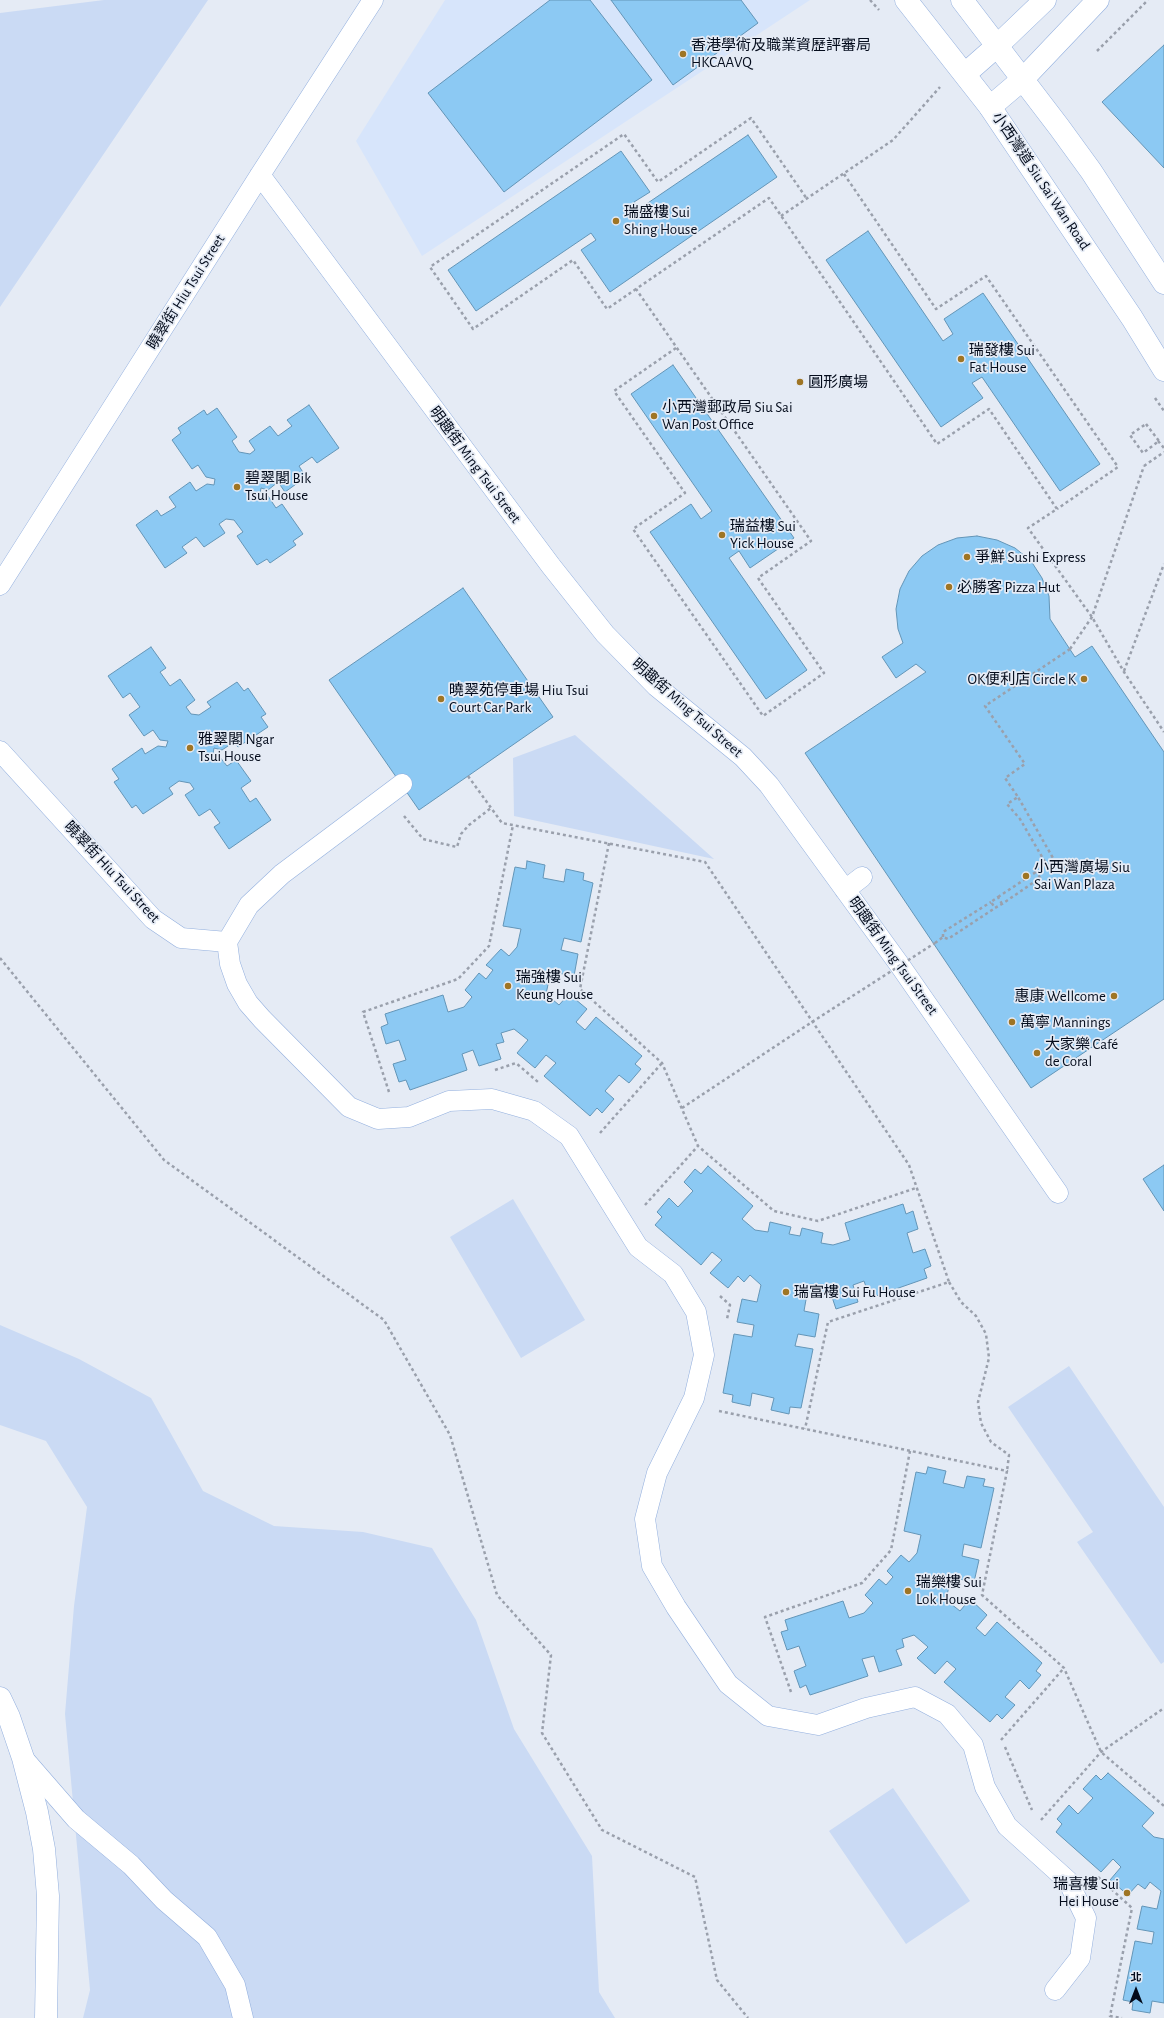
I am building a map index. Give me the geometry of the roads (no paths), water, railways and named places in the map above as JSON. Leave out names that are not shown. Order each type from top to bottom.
[{"type":"main road","name":"小西灣道 Siu Sai Wan Road","points":[[906,0],[990,107],[1056,202],[1164,370]]},
{"type":"main road","points":[[962,0],[1023,78],[1091,171],[1164,283]]},
{"type":"main road","points":[[965,74],[1045,0]]},
{"type":"main road","points":[[990,107],[1023,78],[1098,0]]},
{"type":"main road","points":[[0,1698],[9,1717],[23,1758],[37,1812],[44,1849],[48,1896],[46,2018]]},
{"type":"lane","name":"曉翠街 Hiu Tsui Street","points":[[0,585],[373,0]]},
{"type":"lane","name":"明趣街 Ming Tsui Street","points":[[260,175],[551,566],[605,634],[656,686],[743,757],[769,785],[899,964],[1058,1193]]},
{"type":"lane","name":"曉翠街 Hiu Tsui Street","points":[[0,751],[153,919],[181,938],[227,942]]},
{"type":"lane","points":[[395,790],[282,874],[249,905],[227,942],[230,964],[237,984],[248,1003],[262,1020],[349,1107],[378,1119],[409,1117],[449,1101],[492,1099],[534,1111],[569,1136],[638,1247],[673,1274],[696,1312],[704,1355],[694,1398],[657,1473],[645,1519],[652,1566],[676,1607],[728,1684],[768,1716],[818,1725],[866,1708],[915,1697],[947,1714],[974,1745],[985,1787],[1007,1826],[1068,1882],[1086,1918],[1080,1958],[1055,1990]]},
{"type":"lane","points":[[845,890],[862,877]]},
{"type":"lane","points":[[23,1758],[76,1818],[130,1865],[164,1900],[207,1937],[235,1985],[243,2018]]},
{"type":"place","name":"香港學術及職業資歷評審局 HKCAAVQ","points":[[683,54]]},
{"type":"place","name":"瑞盛樓 Sui Shing House","points":[[616,221]]},
{"type":"place","name":"瑞發樓 Sui Fat House","points":[[961,359]]},
{"type":"place","name":"圓形廣場","points":[[800,382]]},
{"type":"place","name":"小西灣郵政局 Siu Sai Wan Post Office","points":[[654,416]]},
{"type":"place","name":"碧翠閣 Bik Tsui House","points":[[237,487]]},
{"type":"place","name":"瑞益樓 Sui Yick House","points":[[722,535]]},
{"type":"place","name":"爭鮮 Sushi Express","points":[[967,557]]},
{"type":"place","name":"必勝客 Pizza Hut","points":[[949,587]]},
{"type":"place","name":"OK便利店 Circle K","points":[[1084,679]]},
{"type":"place","name":"曉翠苑停車場 Hiu Tsui Court Car Park","points":[[441,699]]},
{"type":"place","name":"雅翠閣 Ngar Tsui House","points":[[190,748]]},
{"type":"place","name":"小西灣廣場 Siu Sai Wan Plaza","points":[[1026,876]]},
{"type":"place","name":"瑞強樓 Sui Keung House","points":[[508,986]]},
{"type":"place","name":"惠康 Wellcome","points":[[1114,996]]},
{"type":"place","name":"萬寧 Mannings","points":[[1012,1022]]},
{"type":"place","name":"大家樂 Café de Coral","points":[[1037,1053]]},
{"type":"place","name":"瑞富樓 Sui Fu House","points":[[786,1292]]},
{"type":"place","name":"瑞樂樓 Sui Lok House","points":[[908,1591]]},
{"type":"place","name":"瑞喜樓 Sui Hei House","points":[[1127,1893]]}]
